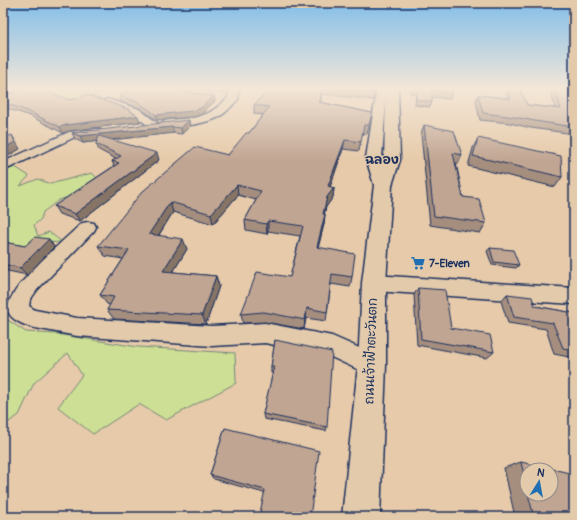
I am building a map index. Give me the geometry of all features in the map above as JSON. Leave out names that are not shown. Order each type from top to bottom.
[{"type":"main road","name":"ถนนเจ้าฟ้าตะวันตก","points":[[361,517],[372,365],[374,283],[383,185],[392,160],[384,112]]},
{"type":"street","points":[[137,112],[154,125]]},
{"type":"street","points":[[140,127],[195,121],[215,115],[217,112]]},
{"type":"street","points":[[3,167],[73,134],[110,130]]},
{"type":"street","points":[[88,226],[30,284],[20,298],[18,310],[30,318],[77,328],[212,336],[265,333],[332,346],[372,365]]},
{"type":"street","points":[[374,283],[574,296]]},
{"type":"green space","points":[[15,167],[29,176],[20,186],[38,179],[50,184],[92,173],[97,178],[69,197],[59,200],[43,212],[41,219],[34,225],[38,236],[49,232],[62,242],[40,243],[3,253],[3,172]]},
{"type":"green space","points":[[3,319],[6,319],[26,332],[56,334],[138,347],[235,353],[236,383],[166,420],[139,404],[93,434],[58,407],[82,375],[68,353],[34,383],[19,415],[3,426]]},
{"type":"building","points":[[30,112],[133,112],[138,116],[66,125],[60,127]]},
{"type":"building","points":[[152,112],[181,112],[156,115]]},
{"type":"building","points":[[265,112],[372,113],[369,125],[364,125],[361,142],[345,140],[328,186],[334,188],[327,197],[323,214],[325,214],[317,247],[355,254],[352,277],[332,274],[327,312],[307,308],[305,320],[264,312],[241,314],[257,272],[290,277],[303,226],[268,221],[266,224],[245,220],[261,191],[237,185],[211,214],[170,202],[149,234],[183,239],[163,271],[216,276],[202,315],[107,310],[114,297],[100,295],[129,250],[98,246],[142,192],[195,147],[228,155],[246,133],[249,133]]},
{"type":"building","points":[[574,112],[574,127],[514,117],[483,113]]},
{"type":"building","points":[[189,120],[181,128],[172,127],[80,136],[72,133]]},
{"type":"building","points":[[424,125],[454,131],[462,155],[453,153],[463,197],[479,199],[486,223],[434,216]]},
{"type":"building","points":[[12,135],[15,142],[3,149],[3,138]]},
{"type":"building","points":[[99,136],[157,153],[75,214],[54,206],[119,163],[112,161],[121,156],[96,144]]},
{"type":"building","points":[[478,138],[561,156],[562,177],[473,156]]},
{"type":"building","points":[[35,237],[49,239],[20,268],[3,264],[3,242],[25,246]]},
{"type":"building","points":[[490,248],[513,250],[519,265],[494,262]]},
{"type":"building","points":[[418,288],[445,290],[451,328],[490,335],[494,352],[421,339]]},
{"type":"building","points":[[507,294],[532,297],[535,306],[574,313],[574,350],[563,348],[553,323],[514,317]]},
{"type":"building","points":[[275,340],[332,352],[327,427],[263,414],[274,367],[271,367]]},
{"type":"building","points":[[225,428],[319,451],[310,517],[259,517],[265,490],[210,475]]},
{"type":"building","points":[[559,471],[574,474],[574,517],[534,517],[530,502],[559,502]]},
{"type":"place","name":"7-Eleven","points":[[418,263]]},
{"type":"district","name":"ฉลอง","points":[[382,160]]}]
